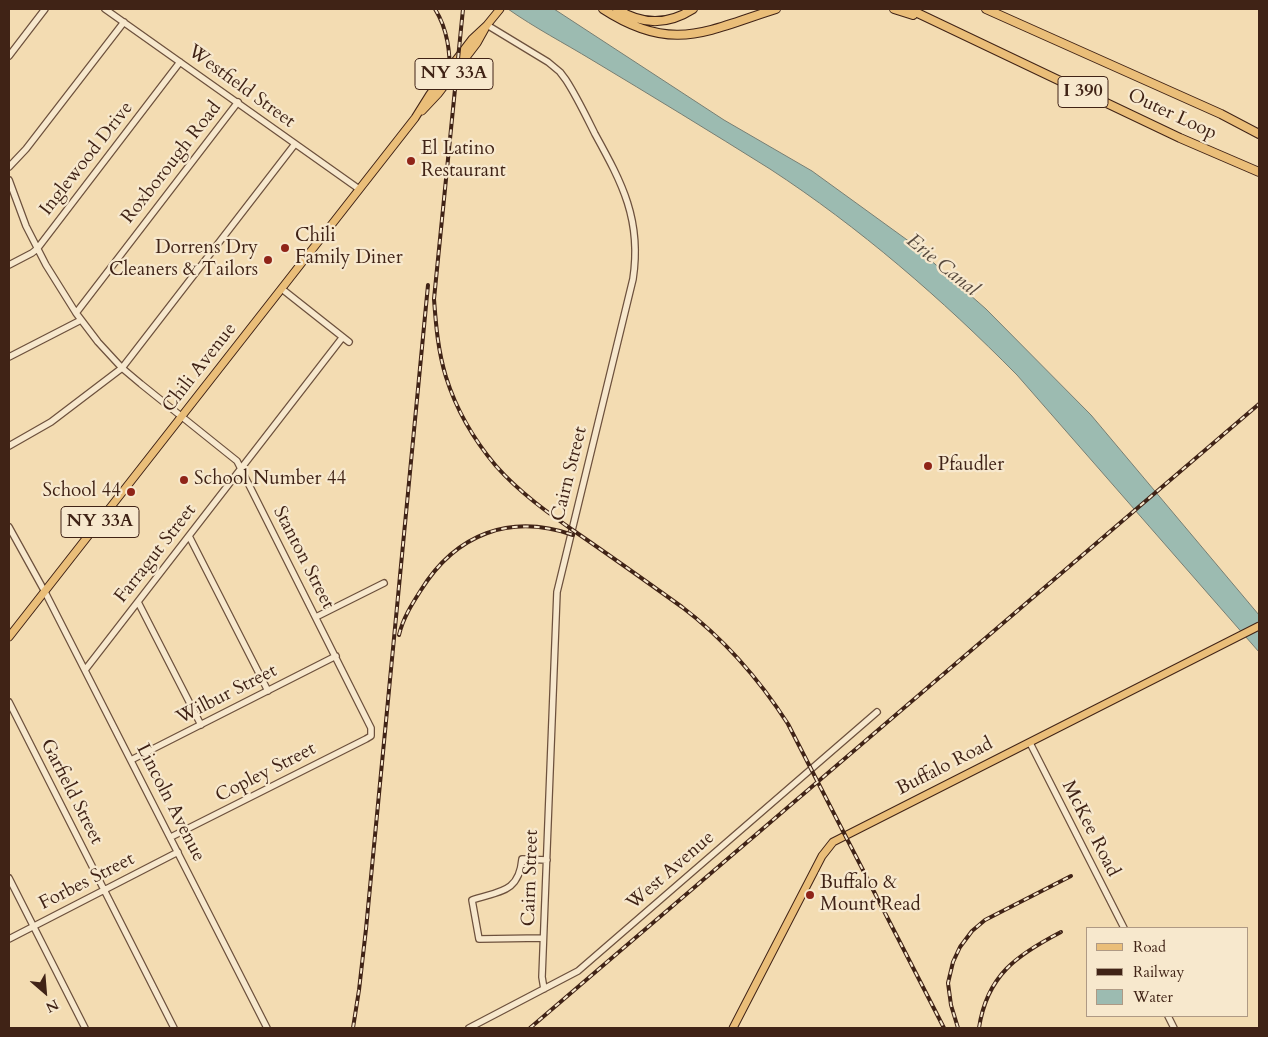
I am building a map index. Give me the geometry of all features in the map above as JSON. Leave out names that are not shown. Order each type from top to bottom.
[{"type":"highway","points":[[604,9],[644,30],[656,34],[680,35],[706,32],[776,9]]},
{"type":"highway","points":[[617,9],[644,21],[658,22],[677,18],[693,9]]},
{"type":"highway","points":[[894,9],[932,21]]},
{"type":"highway","name":"Outer Loop","points":[[909,9],[1180,138],[1259,172]]},
{"type":"highway","name":"Outer Loop","points":[[986,9],[1221,114],[1259,134]]},
{"type":"main road","name":"Chili Avenue","points":[[9,638],[415,118],[438,94],[479,41],[487,25],[499,11]]},
{"type":"main road","name":"Buffalo Road","points":[[733,1028],[822,856],[833,842],[1259,626]]},
{"type":"street","points":[[9,56],[45,9]]},
{"type":"street","name":"Westfield Street","points":[[105,9],[360,189]]},
{"type":"street","points":[[9,167],[26,149],[124,22]]},
{"type":"street","name":"Cairn Street","points":[[487,25],[548,62],[566,80],[619,178],[630,206],[634,237],[633,279],[557,592],[542,977],[544,989]]},
{"type":"street","name":"Inglewood Drive","points":[[9,265],[37,249],[180,62]]},
{"type":"street","name":"Roxborough Road","points":[[76,313],[238,102]]},
{"type":"street","points":[[9,446],[51,422],[122,368],[295,144]]},
{"type":"street","name":"Stanton Street","points":[[9,180],[19,209],[37,249],[76,313],[98,342],[122,368],[234,457],[336,656],[372,732]]},
{"type":"street","points":[[282,289],[349,342]]},
{"type":"street","points":[[9,357],[81,320]]},
{"type":"street","name":"Farragut Street","points":[[85,670],[342,338]]},
{"type":"street","name":"Lincoln Avenue","points":[[9,529],[45,592],[267,1028]]},
{"type":"street","points":[[189,536],[268,691]]},
{"type":"street","points":[[316,617],[384,583]]},
{"type":"street","points":[[138,602],[201,725]]},
{"type":"street","name":"Wilbur Street","points":[[131,760],[336,656]]},
{"type":"street","name":"Garfield Street","points":[[9,702],[174,1028]]},
{"type":"street","name":"West Avenue","points":[[469,1028],[574,974],[877,712]]},
{"type":"street","name":"Copley Street","points":[[171,837],[366,739],[372,732]]},
{"type":"street","name":"McKee Road","points":[[1030,743],[1123,927]]},
{"type":"street","name":"Forbes Street","points":[[9,939],[178,852]]},
{"type":"street","points":[[544,938],[479,939],[472,900],[511,886],[519,876],[522,859],[546,860]]},
{"type":"street","points":[[9,878],[85,1028]]},
{"type":"water","points":[[508,9],[554,9],[724,120],[812,171],[910,242],[986,309],[1091,415],[1259,615],[1259,652],[1017,375],[899,265],[836,215],[770,169]]},
{"type":"railway","points":[[435,9],[443,25],[447,42],[450,77]]},
{"type":"railway","points":[[463,9],[434,299],[443,367],[460,412],[488,456],[514,485],[555,518],[697,619],[726,646],[765,691],[788,724],[944,1028]]},
{"type":"railway","points":[[353,1028],[366,929],[428,285]]},
{"type":"railway","points":[[530,1028],[1259,404]]},
{"type":"railway","points":[[399,635],[411,606],[435,571],[468,542],[486,533],[506,528],[528,526],[573,535]]},
{"type":"railway","points":[[958,1028],[951,1005],[948,983],[953,962],[960,947],[972,931],[985,920],[1071,876]]},
{"type":"railway","points":[[979,1028],[989,994],[1006,969],[1031,949],[1061,932]]},
{"type":"place","name":"El Latino Restaurant","points":[[411,161]]},
{"type":"place","name":"Chili Family Diner","points":[[285,248]]},
{"type":"place","name":"Dorrens Dry Cleaners & Tailors","points":[[268,260]]},
{"type":"place","name":"Pfaudler","points":[[928,466]]},
{"type":"place","name":"School Number 44","points":[[184,480]]},
{"type":"place","name":"School 44","points":[[131,492]]},
{"type":"place","name":"Buffalo & Mount Read","points":[[810,895]]},
{"type":"water label","name":"Erie Canal","points":[[942,266]]}]
